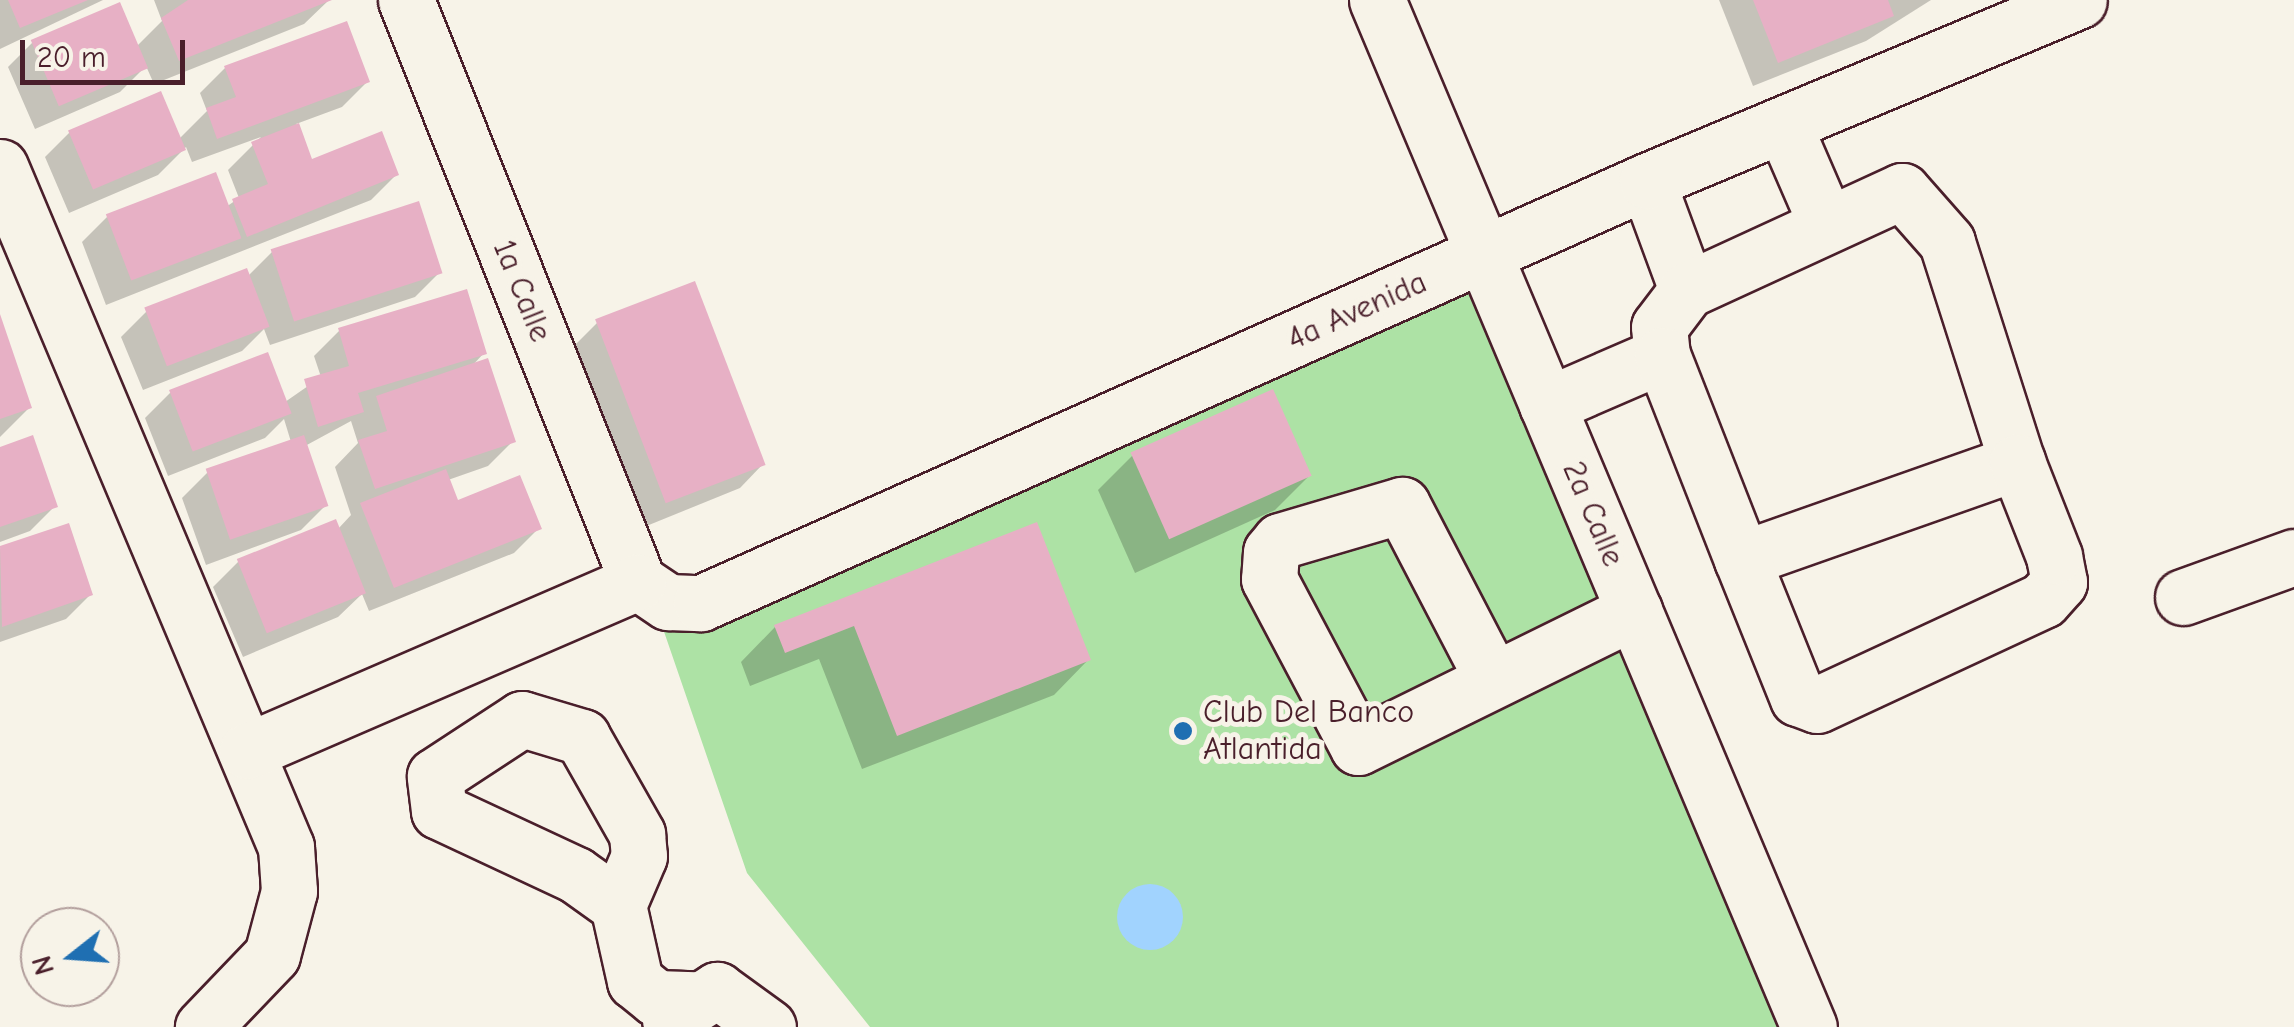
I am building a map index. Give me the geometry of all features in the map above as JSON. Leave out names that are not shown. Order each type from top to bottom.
[{"type":"street","name":"1a Calle","points":[[406,0],[638,582]]},
{"type":"street","name":"2a Calle","points":[[1377,0],[1809,1027]]},
{"type":"street","name":"4a Avenida","points":[[638,582],[668,602],[701,603],[1648,181],[2079,0]]},
{"type":"street","points":[[1784,126],[1826,222]]},
{"type":"street","points":[[0,167],[286,848],[285,926],[252,984],[203,1027]]},
{"type":"street","points":[[1648,181],[1688,290]]},
{"type":"street","points":[[1902,191],[1919,201],[1947,242],[2017,462],[2054,556],[2058,582],[2043,600],[1817,706],[1798,698],[1662,355],[1659,327],[1688,290],[1826,222],[1902,191]]},
{"type":"street","points":[[1547,405],[1662,355]]},
{"type":"street","points":[[1742,559],[2017,462]]},
{"type":"street","points":[[1491,676],[1402,505],[1280,541],[1271,552],[1269,579],[1350,744],[1373,742],[1491,676],[1634,612]]},
{"type":"street","points":[[2183,597],[2294,556]]},
{"type":"street","points":[[246,751],[638,582]]},
{"type":"street","points":[[618,905],[635,981],[678,1013],[718,990],[736,995],[768,1027]]},
{"type":"green space","name":"Club Del Banco Atlantida","points":[[1469,261],[1793,1027],[870,1027],[747,873],[649,588],[696,588]]},
{"type":"water","points":[[1150,884],[1173,894],[1183,917],[1173,940],[1150,950],[1127,940],[1117,917],[1127,894]]},
{"type":"building","points":[[8,0],[88,0],[20,28]]},
{"type":"building","points":[[188,0],[332,0],[179,61],[161,18]]},
{"type":"building","points":[[1753,0],[1888,0],[1894,16],[1778,63]]},
{"type":"building","points":[[120,2],[148,68],[59,106],[31,40]]},
{"type":"building","points":[[347,21],[370,82],[217,139],[206,108],[236,97],[224,66]]},
{"type":"building","points":[[161,91],[186,150],[93,189],[68,130]]},
{"type":"building","points":[[299,123],[312,159],[382,131],[399,175],[247,237],[232,199],[268,184],[251,142]]},
{"type":"building","points":[[216,172],[241,238],[131,281],[106,214]]},
{"type":"building","points":[[419,201],[442,273],[294,321],[271,249]]},
{"type":"building","points":[[247,268],[270,327],[167,366],[144,307]]},
{"type":"building","points":[[695,281],[766,465],[666,503],[595,319]]},
{"type":"building","points":[[467,289],[487,354],[358,393],[364,412],[318,427],[304,379],[349,366],[338,328]]},
{"type":"building","points":[[0,314],[32,408],[0,419]]},
{"type":"building","points":[[268,352],[292,414],[193,452],[169,390]]},
{"type":"building","points":[[488,358],[516,442],[375,489],[358,440],[387,431],[376,396]]},
{"type":"building","points":[[1273,389],[1312,476],[1169,539],[1130,452]]},
{"type":"building","points":[[33,435],[58,507],[0,527],[0,447]]},
{"type":"building","points":[[304,435],[328,506],[230,540],[206,469]]},
{"type":"building","points":[[446,469],[458,500],[520,475],[542,529],[394,588],[360,503]]},
{"type":"building","points":[[336,519],[366,593],[267,633],[237,559]]},
{"type":"building","points":[[1037,522],[1091,660],[897,736],[854,626],[785,653],[774,625]]},
{"type":"building","points":[[69,523],[93,595],[2,627],[0,546]]},
{"type":"place","name":"Club Del Banco Atlantida","points":[[1183,731]]}]
